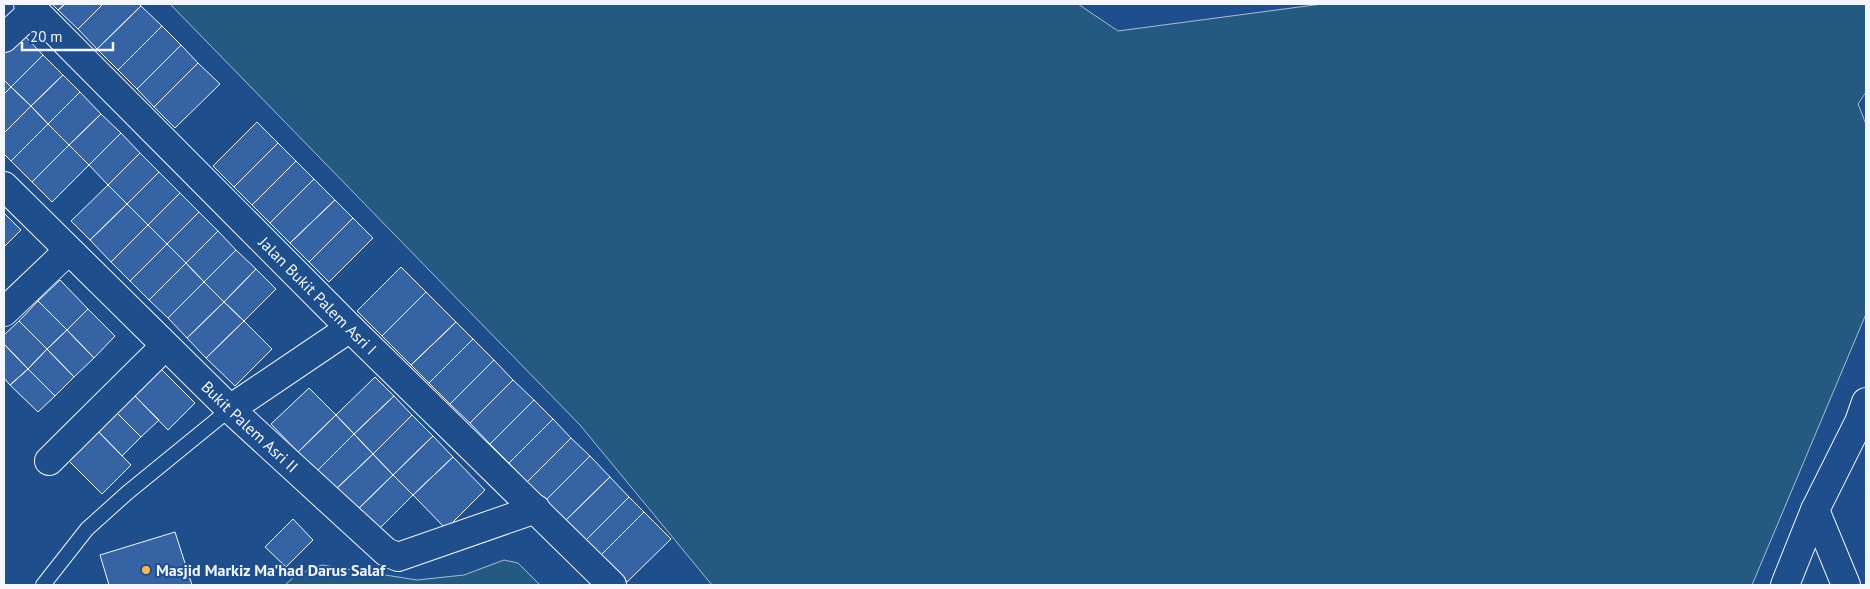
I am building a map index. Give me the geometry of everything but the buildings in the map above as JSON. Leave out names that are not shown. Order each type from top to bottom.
[{"type":"street","points":[[4,38],[31,7]]},
{"type":"street","name":"Jalan Bukit Palem Asri I","points":[[31,7],[350,328],[612,585]]},
{"type":"street","name":"Bukit Palem Asri II","points":[[4,186],[230,409],[386,552],[398,557],[536,509]]},
{"type":"street","points":[[4,312],[68,251]]},
{"type":"street","points":[[230,409],[350,328]]},
{"type":"street","points":[[49,461],[165,346]]},
{"type":"street","points":[[1785,585],[1815,510],[1864,414]]},
{"type":"street","points":[[1815,510],[1846,585]]},
{"type":"street","points":[[1856,585],[1866,581]]},
{"type":"lane","points":[[44,585],[87,529],[127,493],[230,409]]},
{"type":"shaded area","points":[[170,4],[1078,4],[1118,31],[1322,4],[1866,4],[1866,92],[1858,104],[1866,124],[1866,314],[1752,585],[712,585],[580,425]]},
{"type":"shaded area","points":[[504,560],[518,563],[540,585],[285,585],[296,575],[322,565],[417,580],[464,575]]},
{"type":"place","name":"Masjid Markiz Ma'had Darus Salaf","points":[[146,570]]}]
